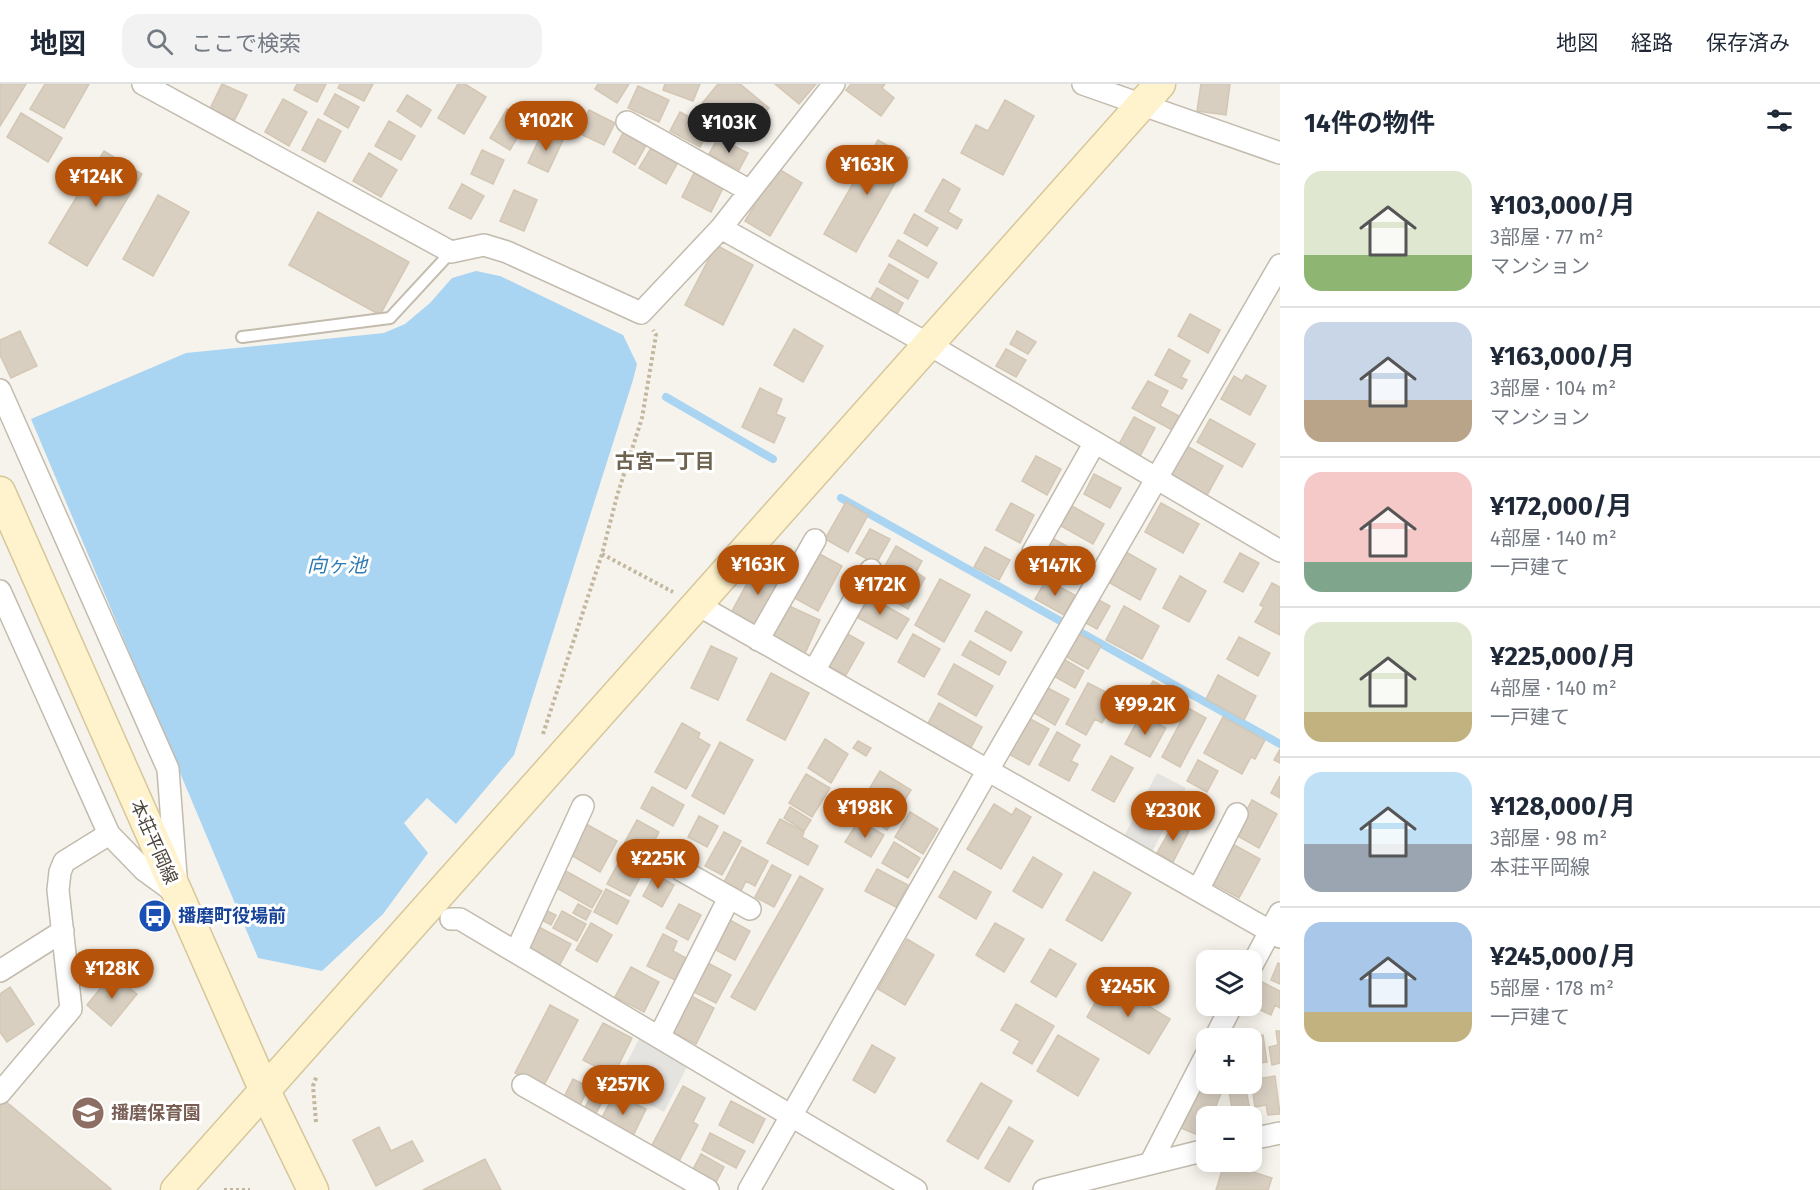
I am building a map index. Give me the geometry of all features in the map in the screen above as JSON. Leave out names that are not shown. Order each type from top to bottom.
[{"type":"street","points":[[143,84],[450,252],[484,245],[507,252],[641,313],[721,228],[834,84]]},
{"type":"street","points":[[1083,84],[1150,95],[1280,153]]},
{"type":"street","points":[[176,1190],[688,600],[928,344],[1150,95]]},
{"type":"street","points":[[627,122],[750,191]]},
{"type":"street","points":[[721,228],[928,344],[1155,480],[1280,551]]},
{"type":"street","points":[[749,1190],[987,770],[1280,265]]},
{"type":"street","points":[[0,390],[168,769],[178,895]]},
{"type":"street","points":[[1033,552],[1094,444]]},
{"type":"street","name":"本荘平岡線","points":[[0,492],[264,1089],[313,1190]]},
{"type":"street","points":[[758,640],[815,540]]},
{"type":"street","points":[[814,671],[871,570]]},
{"type":"street","points":[[0,591],[109,834],[144,870],[178,895]]},
{"type":"street","points":[[688,600],[1198,890],[1276,927],[1262,950]]},
{"type":"street","points":[[516,952],[583,806]]},
{"type":"street","points":[[1198,890],[1237,814]]},
{"type":"street","points":[[0,1092],[71,1009],[58,890],[60,872],[64,862],[109,834]]},
{"type":"street","points":[[681,870],[750,909]]},
{"type":"street","points":[[659,1037],[729,898]]},
{"type":"street","points":[[451,919],[460,919],[916,1190]]},
{"type":"street","points":[[0,971],[63,931]]},
{"type":"street","points":[[1151,1162],[1196,1074]]},
{"type":"street","points":[[523,1085],[708,1190]]},
{"type":"street","points":[[1262,1137],[1280,1133]]},
{"type":"street","points":[[1044,1190],[1196,1152]]},
{"type":"lane","points":[[242,337],[390,318],[450,252]]},
{"type":"path","points":[[543,735],[602,554],[617,496],[642,418],[656,335],[641,313]]},
{"type":"path","points":[[602,554],[688,600]]},
{"type":"path","points":[[224,1190],[250,1190]]},
{"type":"shaded area","points":[[1157,773],[1186,788],[1152,852],[1124,836]]},
{"type":"shaded area","points":[[640,1037],[689,1063],[664,1112],[615,1086]]},
{"type":"water","name":"向ヶ池","points":[[476,271],[500,276],[623,335],[637,364],[633,380],[514,755],[456,824],[427,798],[404,823],[428,853],[383,914],[322,971],[258,958],[31,419],[186,353],[384,333],[405,324],[430,303],[452,278]]},
{"type":"building","points":[[0,84],[26,84],[0,126]]},
{"type":"building","points":[[45,84],[89,84],[64,128],[30,109]]},
{"type":"building","points":[[222,84],[247,95],[233,123],[209,111]]},
{"type":"building","points":[[297,84],[326,84],[317,102],[294,90]]},
{"type":"building","points":[[340,84],[373,84],[364,101],[338,88]]},
{"type":"building","points":[[458,84],[465,84],[486,97],[464,134],[438,118]]},
{"type":"building","points":[[598,84],[629,84],[617,103],[595,89]]},
{"type":"building","points":[[665,84],[700,84],[693,101],[663,90]]},
{"type":"building","points":[[718,84],[740,84],[769,108],[742,140],[700,106]]},
{"type":"building","points":[[775,84],[816,84],[799,104]]},
{"type":"building","points":[[851,84],[885,84],[882,88],[894,98],[881,116],[846,90]]},
{"type":"building","points":[[1201,84],[1230,84],[1226,115],[1197,111]]},
{"type":"building","points":[[638,86],[669,100],[659,122],[628,108]]},
{"type":"building","points":[[335,94],[359,107],[348,128],[324,114]]},
{"type":"building","points":[[407,95],[431,110],[421,127],[397,111]]},
{"type":"building","points":[[283,99],[307,112],[289,146],[265,132]]},
{"type":"building","points":[[1005,100],[1034,116],[1003,175],[961,153],[976,125],[988,131]]},
{"type":"building","points":[[507,109],[527,121],[510,150],[490,138]]},
{"type":"building","points":[[589,110],[615,123],[604,145],[578,133]]},
{"type":"building","points":[[680,112],[710,128],[700,147],[670,131]]},
{"type":"building","points":[[21,113],[62,138],[48,162],[7,137]]},
{"type":"building","points":[[318,119],[341,131],[325,162],[302,150]]},
{"type":"building","points":[[389,121],[415,136],[401,160],[375,146]]},
{"type":"building","points":[[625,129],[648,142],[635,165],[613,152]]},
{"type":"building","points":[[543,131],[563,140],[548,172],[528,163]]},
{"type":"building","points":[[718,138],[748,153],[739,170],[709,154]]},
{"type":"building","points":[[878,140],[909,158],[856,252],[824,234]]},
{"type":"building","points":[[651,148],[677,164],[666,184],[639,168]]},
{"type":"building","points":[[482,150],[504,160],[493,184],[471,174]]},
{"type":"building","points":[[104,151],[142,174],[87,266],[49,243]]},
{"type":"building","points":[[369,153],[397,170],[381,197],[353,181]]},
{"type":"building","points":[[777,168],[802,183],[770,236],[745,221]]},
{"type":"building","points":[[694,173],[723,188],[711,212],[682,197]]},
{"type":"building","points":[[943,179],[960,189],[948,212],[962,220],[957,229],[925,211]]},
{"type":"building","points":[[462,184],[484,196],[471,219],[449,208]]},
{"type":"building","points":[[514,190],[537,200],[524,231],[500,221]]},
{"type":"building","points":[[158,195],[189,212],[153,276],[123,259]]},
{"type":"building","points":[[318,212],[409,262],[380,315],[289,265]]},
{"type":"building","points":[[914,214],[938,228],[927,246],[904,233]]},
{"type":"building","points":[[898,240],[937,263],[928,278],[889,256]]},
{"type":"building","points":[[716,245],[753,265],[723,325],[685,305]]},
{"type":"building","points":[[889,264],[918,281],[908,299],[879,282]]},
{"type":"building","points":[[877,288],[903,303],[894,320],[867,305]]},
{"type":"building","points":[[1190,314],[1220,330],[1208,353],[1178,336]]},
{"type":"building","points":[[794,329],[823,346],[803,382],[774,365]]},
{"type":"building","points":[[20,331],[37,366],[11,378],[0,355],[0,340]]},
{"type":"building","points":[[1017,331],[1036,342],[1028,354],[1010,344]]},
{"type":"building","points":[[1006,349],[1026,360],[1016,377],[996,366]]},
{"type":"building","points":[[1169,349],[1190,361],[1181,377],[1187,380],[1182,389],[1155,375]]},
{"type":"building","points":[[1246,375],[1266,386],[1250,415],[1221,399],[1234,376],[1242,381]]},
{"type":"building","points":[[1148,381],[1168,391],[1160,406],[1179,416],[1172,430],[1132,408]]},
{"type":"building","points":[[760,388],[782,399],[776,414],[785,418],[774,443],[742,427]]},
{"type":"building","points":[[1134,417],[1155,428],[1139,458],[1118,446]]},
{"type":"building","points":[[1210,419],[1255,444],[1242,467],[1197,442]]},
{"type":"building","points":[[1185,445],[1223,466],[1206,497],[1169,476]]},
{"type":"building","points":[[1036,456],[1061,469],[1047,495],[1022,481]]},
{"type":"building","points":[[1094,474],[1121,488],[1110,508],[1084,494]]},
{"type":"building","points":[[846,502],[868,515],[848,552],[825,539]]},
{"type":"building","points":[[1011,503],[1034,515],[1020,543],[996,530]]},
{"type":"building","points":[[1161,503],[1199,524],[1183,553],[1145,532]]},
{"type":"building","points":[[1072,506],[1104,524],[1093,544],[1061,526]]},
{"type":"building","points":[[870,529],[890,539],[876,564],[856,553]]},
{"type":"building","points":[[1050,537],[1087,557],[1074,579],[1038,559]]},
{"type":"building","points":[[896,546],[922,561],[916,572],[925,578],[908,609],[872,589]]},
{"type":"building","points":[[985,547],[1010,560],[999,580],[974,567]]},
{"type":"building","points":[[814,551],[842,566],[818,611],[789,595]]},
{"type":"building","points":[[1126,552],[1156,569],[1140,600],[1110,583]]},
{"type":"building","points":[[1240,553],[1259,563],[1243,592],[1224,582]]},
{"type":"building","points":[[758,563],[786,579],[759,628],[731,613]]},
{"type":"building","points":[[1180,576],[1206,591],[1189,622],[1163,608]]},
{"type":"building","points":[[940,579],[970,595],[944,642],[915,625]]},
{"type":"building","points":[[1046,580],[1075,595],[1064,615],[1035,599]]},
{"type":"building","points":[[1272,583],[1280,587],[1280,635],[1255,622],[1264,607],[1260,605]]},
{"type":"building","points":[[863,593],[909,619],[897,639],[851,614]]},
{"type":"building","points":[[1095,598],[1110,606],[1097,629],[1082,621]]},
{"type":"building","points":[[787,605],[820,620],[803,658],[770,642]]},
{"type":"building","points":[[1124,606],[1159,626],[1142,659],[1106,640]]},
{"type":"building","points":[[986,611],[1022,632],[1011,651],[975,631]]},
{"type":"building","points":[[1073,631],[1101,646],[1088,669],[1061,654]]},
{"type":"building","points":[[844,632],[864,643],[846,675],[826,665]]},
{"type":"building","points":[[913,634],[940,649],[924,677],[898,662]]},
{"type":"building","points":[[1239,637],[1270,653],[1258,676],[1227,659]]},
{"type":"building","points":[[970,641],[1006,662],[999,675],[962,655]]},
{"type":"building","points":[[711,646],[737,658],[718,700],[691,688]]},
{"type":"building","points":[[1060,657],[1084,671],[1075,688],[1050,674]]},
{"type":"building","points":[[954,664],[993,686],[976,716],[938,694]]},
{"type":"building","points":[[771,673],[809,693],[785,740],[747,720]]},
{"type":"building","points":[[1218,675],[1256,696],[1244,720],[1206,699]]},
{"type":"building","points":[[1153,681],[1182,697],[1170,719],[1141,703]]},
{"type":"building","points":[[1088,683],[1116,697],[1102,723],[1095,719],[1086,735],[1066,724]]},
{"type":"building","points":[[1042,685],[1069,699],[1055,725],[1029,710]]},
{"type":"building","points":[[939,703],[982,727],[968,753],[925,729]]},
{"type":"building","points":[[1188,708],[1206,718],[1180,767],[1162,757]]},
{"type":"building","points":[[1141,714],[1166,728],[1150,757],[1125,744]]},
{"type":"building","points":[[1025,716],[1049,729],[1029,765],[1005,752]]},
{"type":"building","points":[[1223,717],[1265,740],[1255,759],[1251,757],[1242,774],[1204,753]]},
{"type":"building","points":[[682,723],[700,733],[698,738],[710,745],[686,789],[655,772]]},
{"type":"building","points":[[1057,732],[1080,745],[1071,761],[1078,764],[1069,781],[1039,765]]},
{"type":"building","points":[[825,739],[848,754],[831,783],[808,768]]},
{"type":"building","points":[[858,741],[871,748],[866,756],[853,748]]},
{"type":"building","points":[[720,742],[753,760],[724,814],[692,796]]},
{"type":"building","points":[[1280,749],[1280,763],[1274,760]]},
{"type":"building","points":[[1111,756],[1133,768],[1114,802],[1092,790]]},
{"type":"building","points":[[1198,760],[1218,771],[1207,792],[1187,781]]},
{"type":"building","points":[[880,771],[911,790],[887,830],[856,811]]},
{"type":"building","points":[[806,774],[830,788],[812,817],[789,803]]},
{"type":"building","points":[[1280,776],[1280,798],[1271,793]]},
{"type":"building","points":[[652,787],[684,805],[673,826],[641,808]]},
{"type":"building","points":[[1189,792],[1206,801],[1195,820],[1179,811]]},
{"type":"building","points":[[1252,800],[1277,814],[1259,848],[1234,834]]},
{"type":"building","points":[[994,804],[1012,815],[1016,808],[1031,817],[1001,869],[967,849]]},
{"type":"building","points":[[790,807],[811,820],[804,831],[784,818]]},
{"type":"building","points":[[910,812],[938,829],[923,854],[895,837]]},
{"type":"building","points":[[699,816],[718,826],[707,847],[688,837]]},
{"type":"building","points":[[780,819],[804,832],[802,837],[818,846],[808,865],[767,843]]},
{"type":"building","points":[[637,820],[659,832],[643,863],[620,851]]},
{"type":"building","points":[[859,820],[884,835],[871,857],[845,842]]},
{"type":"building","points":[[1174,823],[1189,831],[1173,862],[1157,853]]},
{"type":"building","points":[[586,824],[617,841],[600,872],[569,854]]},
{"type":"building","points":[[724,832],[741,841],[722,875],[705,866]]},
{"type":"building","points":[[1227,841],[1260,859],[1239,898],[1206,880]]},
{"type":"building","points":[[894,842],[920,858],[908,878],[882,863]]},
{"type":"building","points":[[742,847],[768,861],[755,886],[746,881],[740,893],[723,884]]},
{"type":"building","points":[[1033,857],[1062,874],[1042,908],[1013,891]]},
{"type":"building","points":[[620,860],[643,872],[630,896],[607,884]]},
{"type":"building","points":[[772,865],[791,875],[774,907],[755,897]]},
{"type":"building","points":[[562,869],[602,891],[592,908],[553,886]]},
{"type":"building","points":[[877,869],[908,885],[896,907],[865,891]]},
{"type":"building","points":[[954,871],[991,892],[976,919],[939,897]]},
{"type":"building","points":[[1094,872],[1131,893],[1102,941],[1066,920]]},
{"type":"building","points":[[655,874],[674,885],[662,907],[643,896]]},
{"type":"building","points":[[800,876],[823,889],[755,1010],[731,997]]},
{"type":"building","points":[[606,889],[629,901],[617,924],[594,912]]},
{"type":"building","points":[[578,904],[591,911],[586,920],[573,913]]},
{"type":"building","points":[[679,904],[701,915],[688,940],[666,928]]},
{"type":"building","points":[[543,909],[556,915],[551,925],[538,918]]},
{"type":"building","points":[[562,911],[586,924],[577,941],[553,928]]},
{"type":"building","points":[[728,919],[750,931],[735,960],[712,948]]},
{"type":"building","points":[[591,923],[612,935],[597,962],[576,950]]},
{"type":"building","points":[[995,923],[1024,939],[1004,972],[976,955]]},
{"type":"building","points":[[537,926],[571,944],[558,968],[524,950]]},
{"type":"building","points":[[663,934],[677,941],[673,951],[686,958],[675,980],[647,966]]},
{"type":"building","points":[[907,939],[934,955],[905,1005],[878,989]]},
{"type":"building","points":[[1050,949],[1076,964],[1056,997],[1031,982]]},
{"type":"building","points":[[706,962],[731,975],[716,1003],[692,991]]},
{"type":"building","points":[[1278,963],[1280,964],[1280,984],[1271,980]]},
{"type":"building","points":[[631,967],[659,982],[644,1012],[615,997]]},
{"type":"building","points":[[112,974],[137,994],[111,1026],[87,1005]]},
{"type":"building","points":[[1107,981],[1170,1019],[1149,1054],[1087,1017]]},
{"type":"building","points":[[1262,982],[1280,991],[1280,1008],[1275,1005],[1271,1015],[1262,1011]]},
{"type":"building","points":[[10,987],[34,1024],[7,1042],[0,1032],[0,994]]},
{"type":"building","points":[[691,996],[714,1008],[696,1044],[673,1032]]},
{"type":"building","points":[[1016,1004],[1054,1026],[1032,1064],[1013,1053],[1020,1041],[1001,1030]]},
{"type":"building","points":[[550,1005],[578,1020],[543,1087],[515,1073]]},
{"type":"building","points":[[603,1023],[632,1038],[613,1076],[583,1060]]},
{"type":"building","points":[[1276,1031],[1280,1031],[1280,1063],[1272,1065],[1269,1047],[1278,1045]]},
{"type":"building","points":[[1058,1035],[1099,1059],[1078,1096],[1037,1071]]},
{"type":"building","points":[[1262,1035],[1267,1062],[1262,1063]]},
{"type":"building","points":[[872,1045],[895,1058],[875,1093],[853,1080]]},
{"type":"building","points":[[1275,1076],[1280,1114],[1268,1115],[1266,1105],[1255,1106],[1253,1094],[1262,1094],[1262,1078]]},
{"type":"building","points":[[573,1079],[589,1087],[578,1109],[562,1101]]},
{"type":"building","points":[[981,1083],[1012,1101],[978,1159],[947,1141]]},
{"type":"building","points":[[683,1086],[705,1098],[693,1122],[698,1125],[678,1163],[650,1149]]},
{"type":"building","points":[[596,1087],[607,1093],[594,1117],[583,1111]]},
{"type":"building","points":[[1196,1092],[1196,1094],[1221,1094],[1216,1106],[1196,1106],[1196,1134],[1181,1128]]},
{"type":"building","points":[[615,1093],[646,1109],[631,1140],[599,1123]]},
{"type":"building","points":[[1229,1094],[1247,1094],[1249,1106],[1232,1106]]},
{"type":"building","points":[[4,1100],[111,1189],[0,1190],[0,1105]]},
{"type":"building","points":[[731,1101],[765,1119],[753,1143],[719,1125]]},
{"type":"building","points":[[379,1127],[391,1151],[412,1141],[423,1161],[376,1186],[353,1140]]},
{"type":"building","points":[[1009,1127],[1033,1141],[1009,1182],[985,1168]]},
{"type":"building","points":[[710,1133],[745,1151],[736,1168],[702,1150]]},
{"type":"building","points":[[701,1154],[724,1167],[713,1188],[690,1175]]},
{"type":"building","points":[[485,1159],[501,1190],[423,1190]]},
{"type":"building","points":[[1222,1172],[1253,1172],[1272,1178],[1268,1190],[1216,1190]]},
{"type":"waterway","points":[[666,397],[773,459]]},
{"type":"waterway","points":[[841,498],[1280,744]]},
{"type":"place","name":"播磨町役場前","points":[[155,916]]},
{"type":"place","name":"播磨保育園","points":[[88,1113]]},
{"type":"district","name":"古宮一丁目","points":[[665,461]]}]
